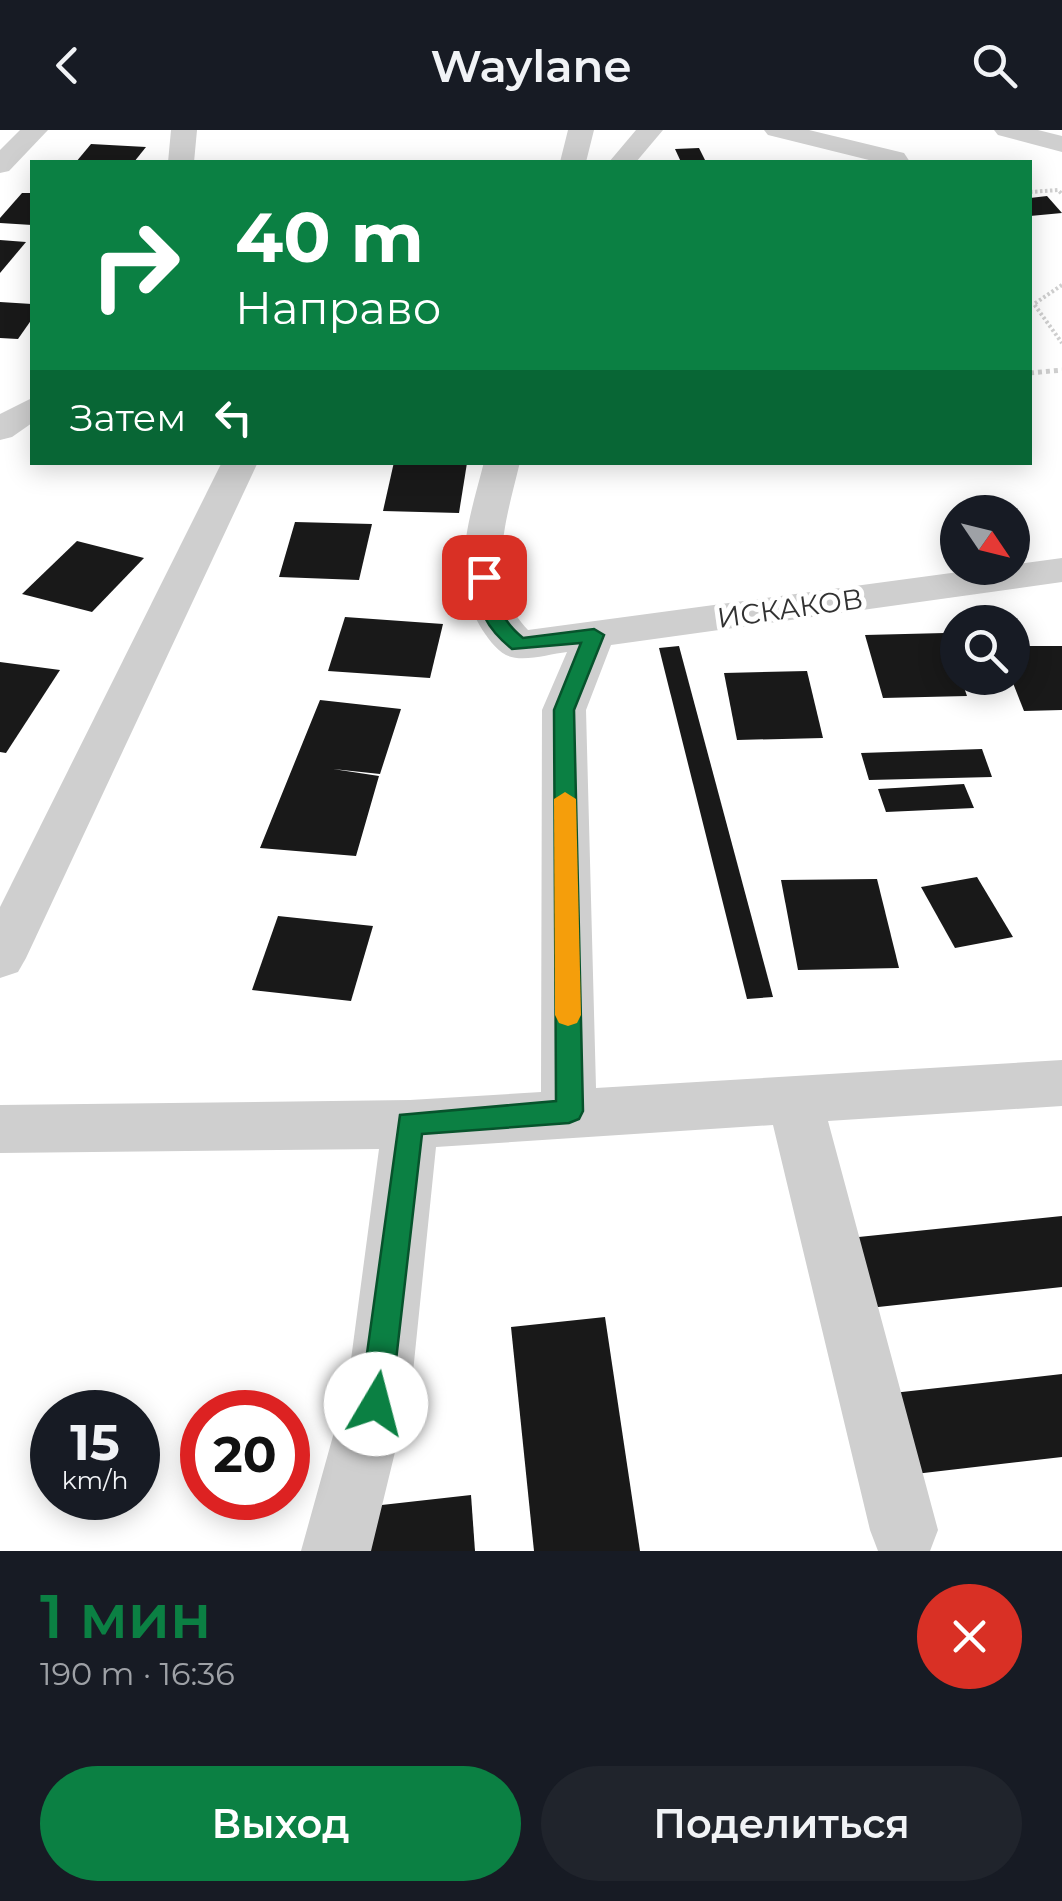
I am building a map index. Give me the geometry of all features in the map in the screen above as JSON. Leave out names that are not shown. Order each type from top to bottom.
[{"type":"street","points":[[181,160],[184,130]]},
{"type":"street","points":[[624,160],[650,130]]},
{"type":"street","points":[[1007,130],[1062,144]]},
{"type":"street","points":[[574,131],[574,160]]},
{"type":"street","points":[[0,166],[20,135]]},
{"type":"street","points":[[767,135],[887,160]]},
{"type":"street","points":[[0,430],[30,409]]},
{"type":"street","points":[[0,958],[239,465]]},
{"type":"street","name":"ИСКАКОВ","points":[[501,465],[481,550],[487,605],[498,628],[519,644],[1062,570]]},
{"type":"street","points":[[569,1111],[564,710],[594,635]]},
{"type":"street","points":[[0,1129],[410,1124],[1062,1083]]},
{"type":"street","points":[[794,1098],[904,1530]]},
{"type":"street","points":[[336,1551],[380,1382],[410,1124]]},
{"type":"path","points":[[1032,192],[1058,190],[1062,194]]},
{"type":"path","points":[[1062,285],[1034,304],[1062,343]]},
{"type":"path","points":[[1032,373],[1062,370]]},
{"type":"building","points":[[91,144],[146,147],[136,160],[78,160]]},
{"type":"building","points":[[699,148],[705,160],[680,160],[675,149]]},
{"type":"building","points":[[22,193],[30,193],[30,225],[0,223]]},
{"type":"building","points":[[1047,196],[1062,213],[1032,216],[1032,198]]},
{"type":"building","points":[[0,240],[26,242],[0,273]]},
{"type":"building","points":[[0,302],[30,304],[30,322],[18,339],[0,338]]},
{"type":"building","points":[[393,465],[467,465],[459,513],[383,511]]},
{"type":"building","points":[[295,522],[372,524],[359,580],[279,577]]},
{"type":"building","points":[[77,541],[144,558],[92,612],[22,594]]},
{"type":"building","points":[[345,617],[443,624],[430,678],[328,671]]},
{"type":"building","points":[[940,633],[940,695],[967,696],[883,698],[865,635]]},
{"type":"building","points":[[679,646],[773,997],[747,999],[659,648]]},
{"type":"building","points":[[1030,646],[1062,646],[1062,710],[1024,711],[1018,695],[1030,695]]},
{"type":"building","points":[[0,662],[60,670],[6,753],[0,752]]},
{"type":"building","points":[[807,671],[823,738],[737,740],[724,673]]},
{"type":"building","points":[[320,700],[401,709],[380,774],[333,769],[379,776],[356,856],[260,848]]},
{"type":"building","points":[[982,749],[992,777],[869,780],[861,753]]},
{"type":"building","points":[[964,784],[974,808],[886,812],[878,789]]},
{"type":"building","points":[[977,877],[1013,937],[955,948],[921,887]]},
{"type":"building","points":[[877,879],[899,968],[798,970],[781,880]]},
{"type":"building","points":[[278,916],[373,926],[351,1001],[252,990]]},
{"type":"building","points":[[1062,1216],[1062,1287],[869,1308],[849,1238]]},
{"type":"building","points":[[605,1317],[640,1551],[534,1551],[511,1327]]},
{"type":"building","points":[[1062,1374],[1062,1457],[915,1474],[893,1393]]},
{"type":"building","points":[[471,1495],[475,1551],[356,1551],[355,1508]]},
{"type":"slow traffic","points":[[565,799],[568,1015]]},
{"type":"route","points":[[376,1404],[410,1124],[569,1111],[564,710],[594,635],[519,644],[498,628],[487,605],[484,577]]}]
